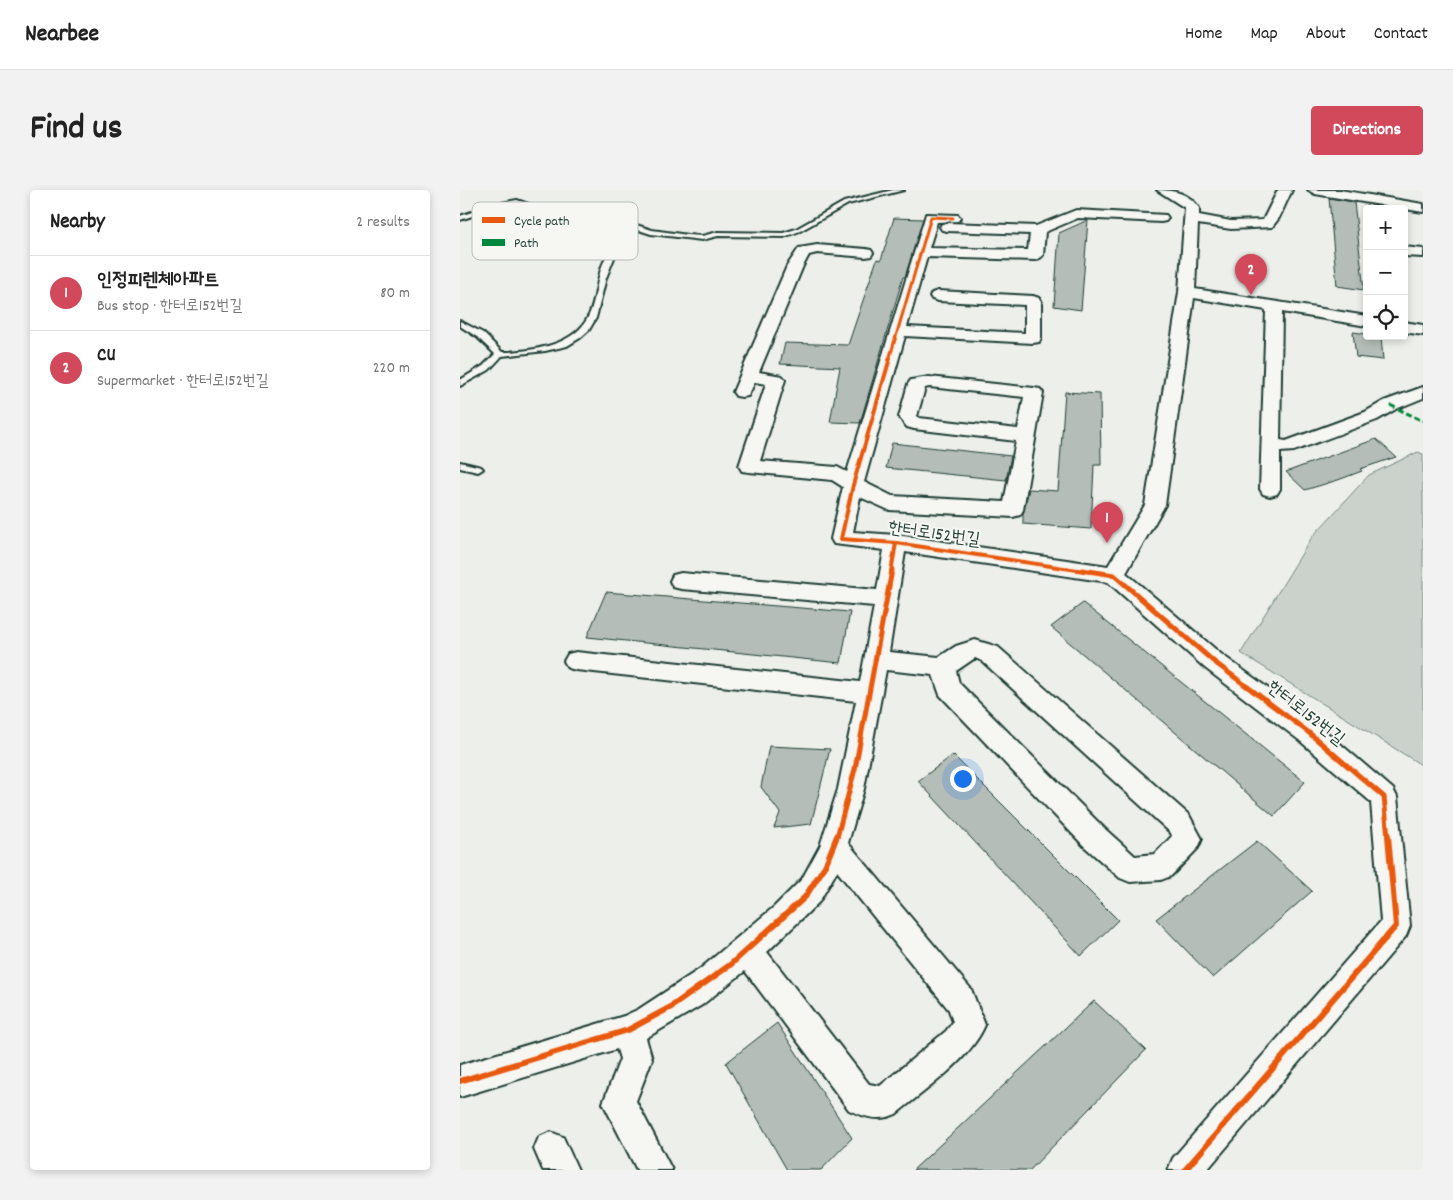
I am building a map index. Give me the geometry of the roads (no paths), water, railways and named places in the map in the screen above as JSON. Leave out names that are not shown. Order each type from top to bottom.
[{"type":"street","points":[[1114,575],[1156,505],[1187,292],[1192,208],[1188,203],[1164,190]]},
{"type":"street","points":[[1191,218],[1231,224],[1267,224],[1272,218],[1285,190]]},
{"type":"street","points":[[1315,190],[1370,204],[1423,208]]},
{"type":"street","points":[[852,485],[931,217],[950,222],[1038,230],[1076,214],[1161,218]]},
{"type":"street","points":[[921,252],[1035,255],[1038,230]]},
{"type":"street","points":[[866,253],[817,249],[804,251],[795,266],[746,384],[776,380],[749,466],[837,474],[852,485],[889,503],[1013,510],[1034,394],[929,382],[917,384],[908,417],[914,423],[1026,436]]},
{"type":"street","points":[[1408,251],[1423,253]]},
{"type":"street","points":[[1187,292],[1363,320]]},
{"type":"street","points":[[898,331],[1033,338],[1033,301],[938,296]]},
{"type":"street","points":[[1270,489],[1274,306]]},
{"type":"street","points":[[1408,328],[1423,330]]},
{"type":"street","points":[[1272,445],[1286,447],[1371,416],[1390,405],[1423,392]]},
{"type":"street","name":"한터로152번길","points":[[852,485],[841,539],[896,543],[1114,575],[1213,661],[1308,732],[1384,797],[1396,926],[1185,1170]]},
{"type":"street","points":[[460,1081],[628,1030],[651,1020],[704,984],[747,950],[814,886],[835,848],[850,797],[896,543]]},
{"type":"street","points":[[680,580],[887,599]]},
{"type":"street","points":[[876,660],[943,667],[964,653],[975,649],[990,654],[1180,824],[1188,839],[1161,867],[1130,869],[1095,838],[948,688],[943,667]]},
{"type":"street","points":[[576,661],[870,694]]},
{"type":"street","points":[[747,950],[860,1099],[885,1103],[957,1042],[970,1025],[960,1000],[835,848]]},
{"type":"street","points":[[628,1030],[636,1058],[620,1103],[655,1170]]},
{"type":"lane","points":[[638,228],[651,232],[702,238],[718,234],[784,235],[846,203],[901,190]]},
{"type":"lane","points":[[460,218],[472,214]]},
{"type":"lane","points":[[460,323],[480,335],[500,354],[530,353],[561,346],[578,336],[592,323],[609,260]]},
{"type":"lane","points":[[460,383],[486,368],[500,354]]},
{"type":"lane","points":[[460,465],[478,469]]},
{"type":"place","name":"CU","points":[[1251,295]]},
{"type":"place","name":"인정피렌체아파트","points":[[1107,543]]}]
